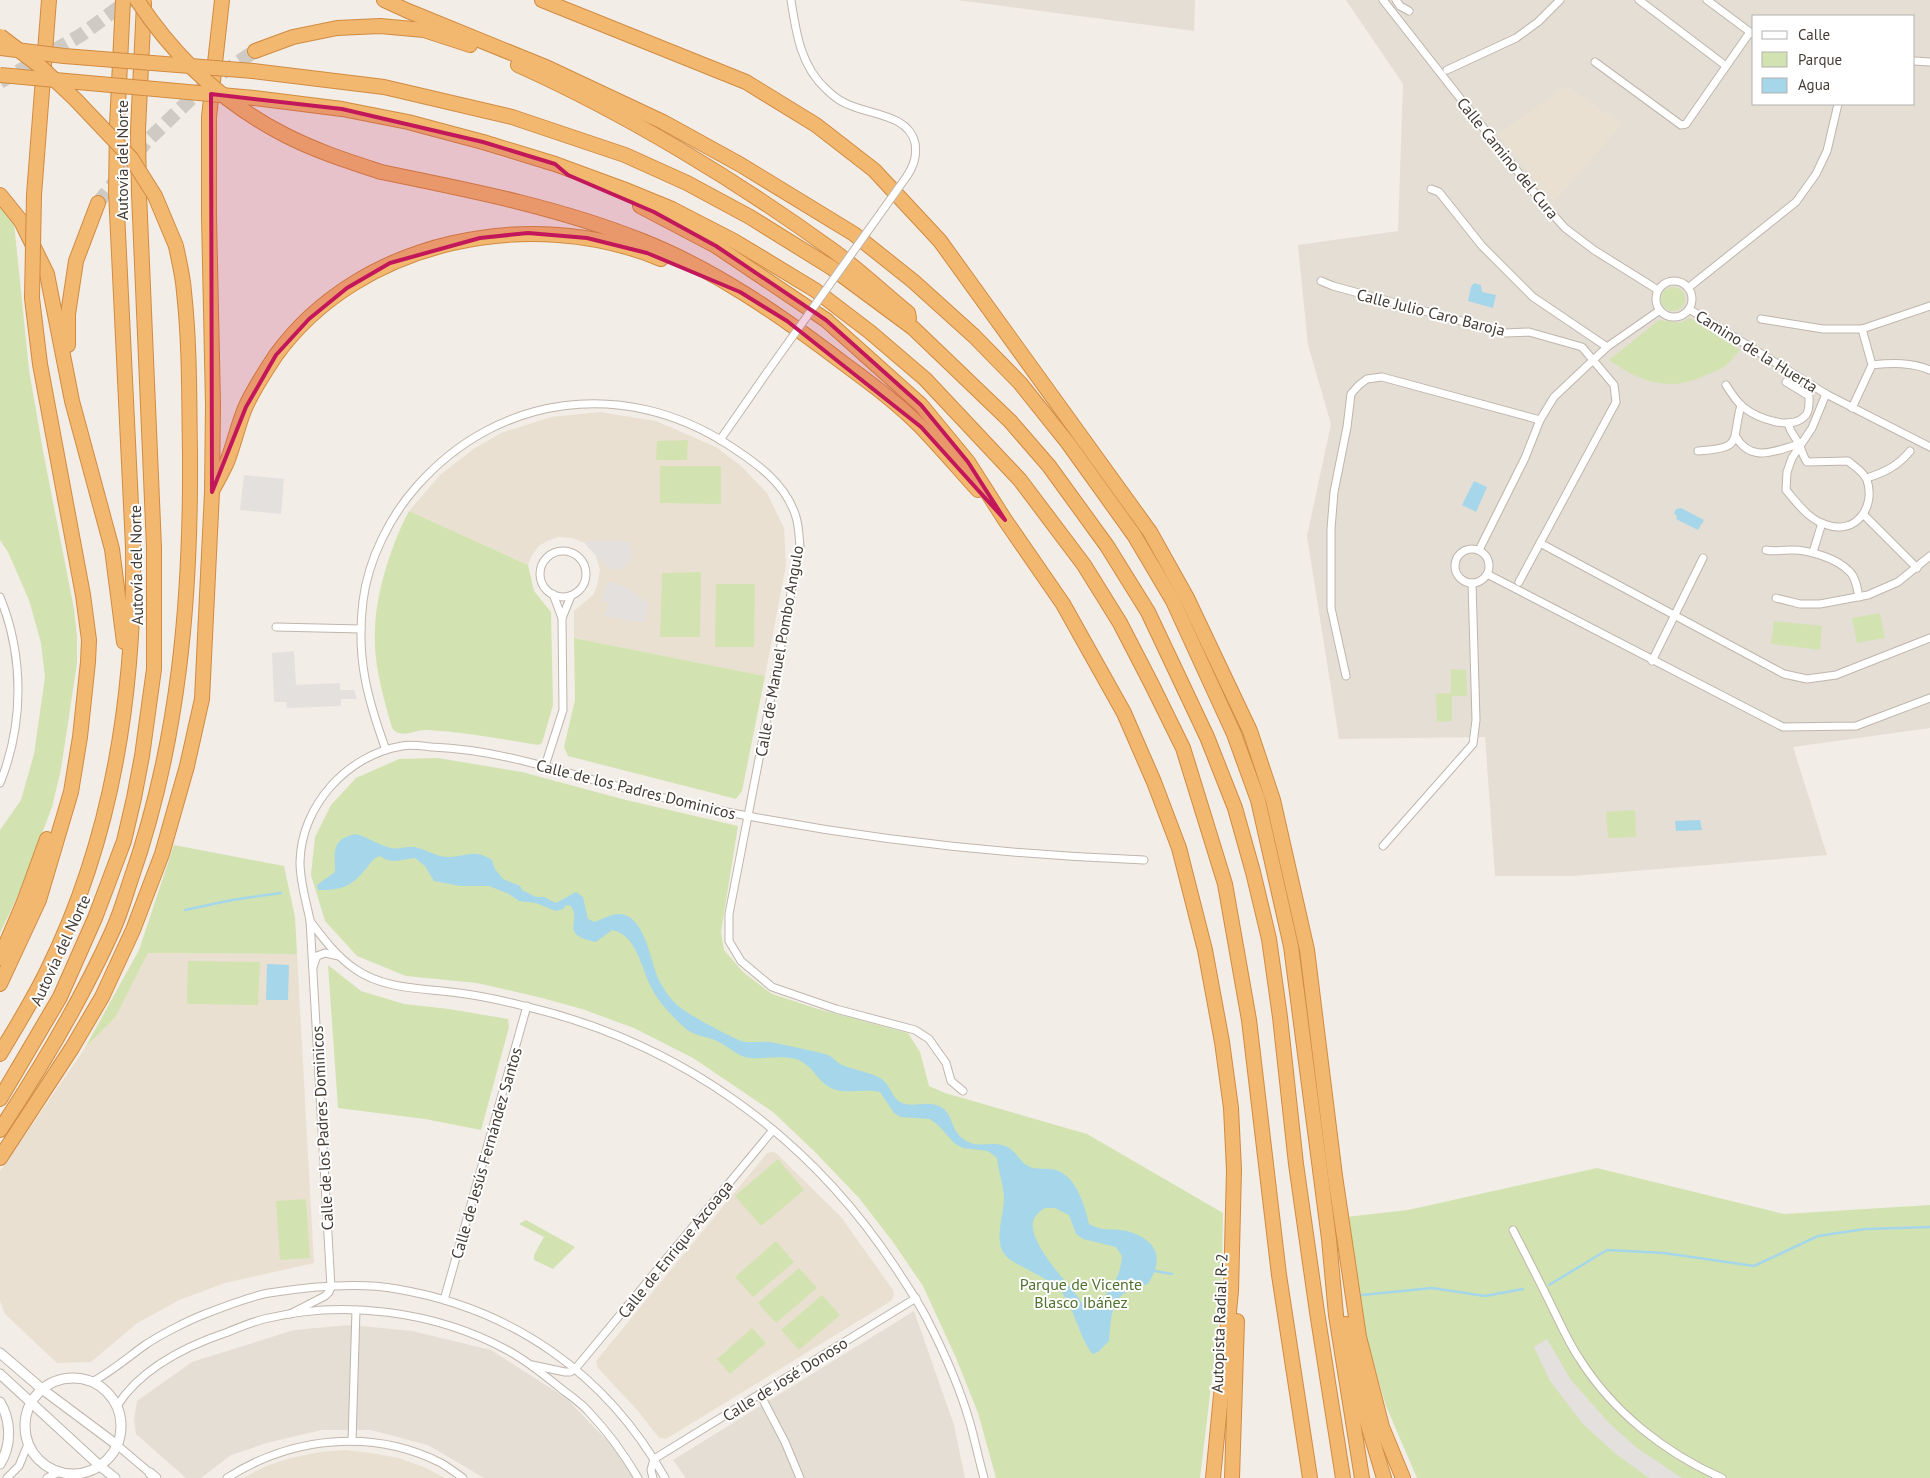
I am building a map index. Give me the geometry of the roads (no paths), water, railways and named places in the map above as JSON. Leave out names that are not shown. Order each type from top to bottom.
[{"type":"highway","points":[[0,984],[39,900],[71,792],[86,695],[89,640],[83,594],[40,364],[32,298],[34,195],[49,0]]},
{"type":"highway","name":"Autovía del Norte","points":[[0,1054],[48,970],[74,910],[100,833],[117,762],[128,670],[134,601],[133,547],[116,191],[118,89],[123,0]]},
{"type":"highway","points":[[136,0],[174,50],[204,79],[244,110],[293,139],[328,154],[381,172],[529,204],[586,220],[658,248],[692,264],[740,292],[787,321],[864,379],[921,427],[1005,520]]},
{"type":"highway","name":"Autovía del Norte","points":[[0,1099],[60,997],[96,918],[124,841],[142,756],[154,669],[154,548],[138,184],[138,130],[145,0]]},
{"type":"highway","points":[[0,1158],[72,1048],[102,997],[133,930],[162,854],[187,766],[202,699],[212,492],[213,405],[208,216],[208,117],[222,0]]},
{"type":"highway","points":[[384,0],[548,68],[663,122],[741,164],[854,234],[913,281],[974,336],[1020,383],[1068,442],[1134,535],[1173,601],[1234,734],[1258,800],[1291,946],[1329,1239],[1336,1315],[1362,1478]]},
{"type":"highway","points":[[542,0],[746,82],[816,125],[874,170],[940,241],[1150,532],[1187,598],[1250,731],[1272,800],[1307,950],[1335,1176],[1359,1337],[1382,1427],[1403,1478]]},
{"type":"highway","points":[[255,51],[293,37],[337,28],[380,26],[424,30],[476,47],[542,76],[652,134],[731,182],[836,253],[908,313],[913,328]]},
{"type":"highway","points":[[0,36],[41,68],[75,99],[131,158],[155,196],[176,246],[184,290],[188,342],[190,531],[179,671],[165,760],[142,847],[113,930],[59,1036],[0,1130]]},
{"type":"highway","points":[[0,48],[64,56],[253,71],[384,88],[512,117],[625,155],[686,183],[750,217],[832,268],[913,328],[1010,420],[1049,466],[1107,546],[1148,612],[1207,737],[1235,808],[1269,940],[1280,1017],[1296,1164],[1343,1478]]},
{"type":"highway","points":[[0,75],[254,98],[342,109],[408,122],[483,142],[555,164],[623,189],[672,209],[734,241],[815,290],[870,332],[925,379],[1020,480],[1084,565],[1120,623],[1183,748],[1225,884],[1249,1020],[1279,1275],[1310,1478]]},
{"type":"highway","points":[[555,164],[568,175],[654,212],[716,246],[826,320],[921,405],[968,462],[1063,604],[1124,713],[1179,848],[1204,950],[1222,1042],[1231,1108],[1234,1170],[1231,1291],[1213,1478]]},
{"type":"highway","points":[[0,195],[21,220],[47,274],[72,400],[112,549],[128,670]]},
{"type":"highway","points":[[72,400],[68,356],[68,314],[76,262],[98,203]]},
{"type":"highway","points":[[212,492],[227,462],[246,406],[276,355],[309,319],[347,288],[390,263],[438,248],[480,238],[528,233],[587,238],[647,253],[740,292]]},
{"type":"highway","points":[[0,958],[24,902],[58,809],[71,792]]},
{"type":"highway","points":[[0,1038],[34,996]]},
{"type":"highway","points":[[0,1149],[28,1115]]},
{"type":"highway","name":"Autopista Radial R-2","points":[[1232,1478],[1241,1223],[1234,1170]]},
{"type":"highway","points":[[1329,1239],[1366,1418],[1384,1478]]},
{"type":"street","points":[[720,440],[907,176],[916,158],[914,139],[909,130],[901,123],[851,106],[826,89],[807,65],[800,49],[791,0]]},
{"type":"street","name":"Calle Camino del Cura","points":[[1383,0],[1529,186],[1565,228],[1594,250],[1658,290]]},
{"type":"street","points":[[1396,0],[1400,6],[1409,11]]},
{"type":"street","points":[[1447,70],[1516,38],[1538,22],[1560,0]]},
{"type":"street","points":[[1639,0],[1726,66]]},
{"type":"street","points":[[1595,62],[1681,125],[1686,124],[1726,66],[1752,34],[1707,0]]},
{"type":"street","points":[[1915,61],[1930,62]]},
{"type":"street","points":[[1688,288],[1796,202],[1816,174],[1827,151],[1838,105]]},
{"type":"street","points":[[1431,189],[1440,192],[1482,246],[1534,298],[1606,347]]},
{"type":"street","name":"Calle Julio Caro Baroja","points":[[1322,281],[1334,286],[1505,333],[1529,332],[1582,346],[1614,385],[1616,402],[1519,582]]},
{"type":"street","points":[[1676,281],[1688,288],[1692,302],[1689,309],[1678,316],[1665,314],[1656,304],[1658,290],[1663,284],[1676,281]]},
{"type":"street","name":"Camino de la Huerta","points":[[1762,319],[1823,329],[1862,329],[1930,306]]},
{"type":"street","name":"Camino de la Huerta","points":[[1689,309],[1826,394],[1930,447]]},
{"type":"street","points":[[1479,550],[1525,458],[1540,420],[1554,397],[1606,347],[1660,310]]},
{"type":"street","points":[[1852,408],[1872,366],[1862,329]]},
{"type":"street","points":[[1872,366],[1895,363],[1921,366],[1930,370]]},
{"type":"street","points":[[1346,676],[1331,608],[1331,529],[1334,492],[1347,427],[1351,394],[1368,379],[1382,377],[1540,420]]},
{"type":"street","name":"Camino de la Huerta","points":[[1786,382],[1809,396],[1809,406],[1806,415],[1797,421],[1788,423]]},
{"type":"street","points":[[1726,385],[1741,405],[1758,416],[1777,422],[1788,423],[1790,433],[1800,444],[1802,454],[1807,462],[1848,461],[1867,478],[1870,498],[1864,515],[1854,523],[1842,527],[1827,526],[1822,523],[1813,552]]},
{"type":"street","name":"Camino de la Huerta","points":[[1822,523],[1806,512],[1786,490],[1787,472],[1800,444],[1812,428],[1826,394]]},
{"type":"street","name":"Calle de Manuel Pombo Angulo","points":[[386,750],[367,693],[361,660],[363,600],[370,572],[388,526],[406,498],[434,466],[469,440],[496,424],[526,413],[551,407],[579,404],[605,403],[635,406],[690,423],[720,440],[766,470],[788,498],[796,517],[800,547],[729,914],[729,941],[741,961],[772,987],[836,1009],[915,1030],[929,1039],[946,1063],[951,1080],[963,1091]]},
{"type":"street","points":[[1741,405],[1736,422],[1736,437],[1740,445],[1748,451],[1756,453],[1776,452],[1800,444]]},
{"type":"street","points":[[1698,451],[1718,450],[1730,445],[1736,437]]},
{"type":"street","points":[[1867,478],[1888,471],[1903,460],[1910,451]]},
{"type":"street","points":[[1864,515],[1917,568]]},
{"type":"street","points":[[1540,543],[1784,674],[1807,679],[1836,675],[1930,638]]},
{"type":"street","points":[[1472,548],[1479,550],[1489,560],[1487,574],[1481,581],[1472,583],[1464,581],[1455,570],[1455,562],[1458,555],[1464,550],[1472,548]]},
{"type":"street","points":[[563,550],[572,552],[586,566],[587,575],[584,585],[571,596],[563,597],[553,594],[543,586],[540,576],[541,567],[546,558],[553,553],[563,550]]},
{"type":"street","points":[[1766,550],[1813,552],[1850,571],[1855,579],[1859,597]]},
{"type":"street","points":[[1776,598],[1800,604],[1820,604],[1859,597],[1898,582],[1930,556]]},
{"type":"street","points":[[1652,661],[1703,558]]},
{"type":"street","points":[[1487,574],[1652,661],[1783,727],[1856,726],[1930,698]]},
{"type":"street","points":[[1383,846],[1473,744],[1476,720],[1472,583]]},
{"type":"street","points":[[545,766],[563,710],[562,618],[553,594]]},
{"type":"street","points":[[562,618],[571,596]]},
{"type":"street","points":[[0,597],[13,641],[18,684],[16,720],[11,750],[2,771],[0,783]]},
{"type":"street","points":[[276,627],[361,628]]},
{"type":"street","name":"Calle de los Padres Dominicos","points":[[331,1287],[310,920],[301,880],[300,861],[302,840],[307,824],[320,800],[337,779],[357,763],[386,750],[404,745],[458,748],[506,756],[626,788],[748,816],[925,844],[1022,854],[1144,860]]},
{"type":"street","points":[[310,920],[326,943],[340,956],[356,969],[390,986],[461,993],[527,1006],[607,1031],[701,1076],[741,1104],[773,1130],[818,1170],[844,1199],[875,1236],[916,1298],[959,1390],[970,1422],[984,1478]]},
{"type":"street","points":[[312,969],[318,956],[325,953],[340,956]]},
{"type":"street","name":"Calle de Jesús Fernández Santos","points":[[444,1300],[527,1006]]},
{"type":"street","name":"Calle de Enrique Azcoaga","points":[[576,1368],[773,1130]]},
{"type":"street","points":[[1513,1230],[1565,1335],[1580,1360],[1602,1389],[1626,1416],[1652,1438],[1692,1464],[1722,1478]]},
{"type":"street","points":[[290,1314],[325,1296],[331,1287]]},
{"type":"street","points":[[92,1382],[102,1377],[147,1344],[203,1314],[268,1293],[331,1287],[396,1289],[444,1300],[487,1314],[526,1335],[576,1368],[616,1407],[641,1438],[665,1478]]},
{"type":"street","name":"Calle de José Donoso","points":[[654,1459],[916,1298]]},
{"type":"street","points":[[117,1406],[136,1381],[158,1364],[210,1338],[263,1319],[325,1310],[356,1310],[408,1316],[459,1329],[506,1350],[530,1365],[587,1410],[620,1449],[638,1478]]},
{"type":"street","points":[[352,1441],[356,1310]]},
{"type":"street","points":[[0,1354],[42,1389],[117,1445],[153,1476]]},
{"type":"street","points":[[530,1365],[566,1372],[576,1368]]},
{"type":"street","points":[[0,1374],[4,1380],[115,1478]]},
{"type":"street","points":[[70,1378],[92,1382],[106,1391],[117,1406],[121,1424],[117,1445],[110,1457],[100,1466],[76,1474],[59,1472],[39,1460],[28,1444],[25,1428],[26,1414],[30,1403],[42,1389],[54,1382],[70,1378]]},
{"type":"street","points":[[760,1394],[785,1442],[800,1478]]},
{"type":"street","points":[[0,1402],[7,1418],[9,1438],[4,1458],[0,1464]]},
{"type":"street","points":[[227,1478],[264,1457],[293,1448],[322,1442],[352,1441],[397,1447],[440,1463],[463,1478]]},
{"type":"street","points":[[7,1478],[19,1466],[28,1444]]},
{"type":"street","points":[[653,1478],[651,1470],[654,1459]]},
{"type":"street","points":[[47,1478],[59,1472]]},
{"type":"water","points":[[1474,283],[1481,285],[1482,292],[1496,295],[1493,308],[1468,301],[1471,287]]},
{"type":"water","points":[[1474,481],[1487,487],[1476,512],[1462,505]]},
{"type":"water","points":[[1681,508],[1704,520],[1698,530],[1676,519],[1677,516],[1674,513],[1676,509]]},
{"type":"water","points":[[1700,820],[1702,830],[1676,831],[1675,821]]},
{"type":"water","points":[[355,834],[391,848],[414,847],[444,857],[480,854],[492,860],[495,869],[503,879],[520,886],[522,890],[536,897],[544,897],[556,903],[576,892],[583,897],[588,919],[595,922],[617,914],[627,916],[635,922],[641,931],[658,978],[677,1005],[741,1041],[771,1042],[830,1056],[843,1065],[883,1080],[894,1097],[900,1102],[910,1105],[931,1104],[941,1107],[949,1115],[959,1135],[971,1143],[1001,1145],[1012,1150],[1025,1164],[1031,1167],[1059,1171],[1066,1175],[1077,1189],[1089,1224],[1104,1229],[1127,1231],[1145,1239],[1151,1245],[1157,1258],[1156,1266],[1148,1284],[1125,1292],[1120,1298],[1113,1310],[1109,1341],[1098,1352],[1092,1354],[1061,1291],[1046,1279],[1012,1261],[1001,1248],[1000,1231],[1004,1196],[997,1158],[988,1151],[963,1148],[954,1143],[930,1119],[900,1117],[894,1113],[880,1092],[837,1090],[826,1085],[802,1061],[785,1057],[746,1057],[737,1054],[717,1041],[689,1031],[680,1024],[654,993],[637,953],[627,938],[612,930],[596,942],[584,939],[574,931],[574,912],[571,906],[566,905],[563,909],[556,911],[536,903],[519,901],[509,894],[489,886],[460,886],[434,881],[425,866],[415,858],[393,861],[380,856],[373,860],[359,877],[344,887],[318,890],[317,885],[335,872],[336,847],[347,836]],"holes":[[[1045,1208],[1055,1208],[1069,1215],[1076,1234],[1083,1239],[1116,1247],[1122,1256],[1115,1280],[1094,1309],[1087,1310],[1038,1243],[1033,1222]]]},
{"type":"water","points":[[267,964],[289,965],[288,1000],[266,1000]]},
{"type":"waterway","points":[[185,910],[232,900],[281,893]]},
{"type":"waterway","points":[[1549,1285],[1607,1250],[1664,1253],[1754,1266],[1818,1236],[1865,1229],[1930,1227]]},
{"type":"waterway","points":[[1155,1271],[1172,1274]]},
{"type":"waterway","points":[[1362,1295],[1432,1288],[1485,1296],[1523,1289]]},
{"type":"tunnel","points":[[0,82],[81,35],[129,0]]},
{"type":"tunnel","points":[[222,73],[255,51]]},
{"type":"tunnel","points":[[98,203],[146,142],[203,87]]},
{"type":"park label","name":"Parque de Vicente Blasco Ibáñez","points":[[1081,1293]]}]
